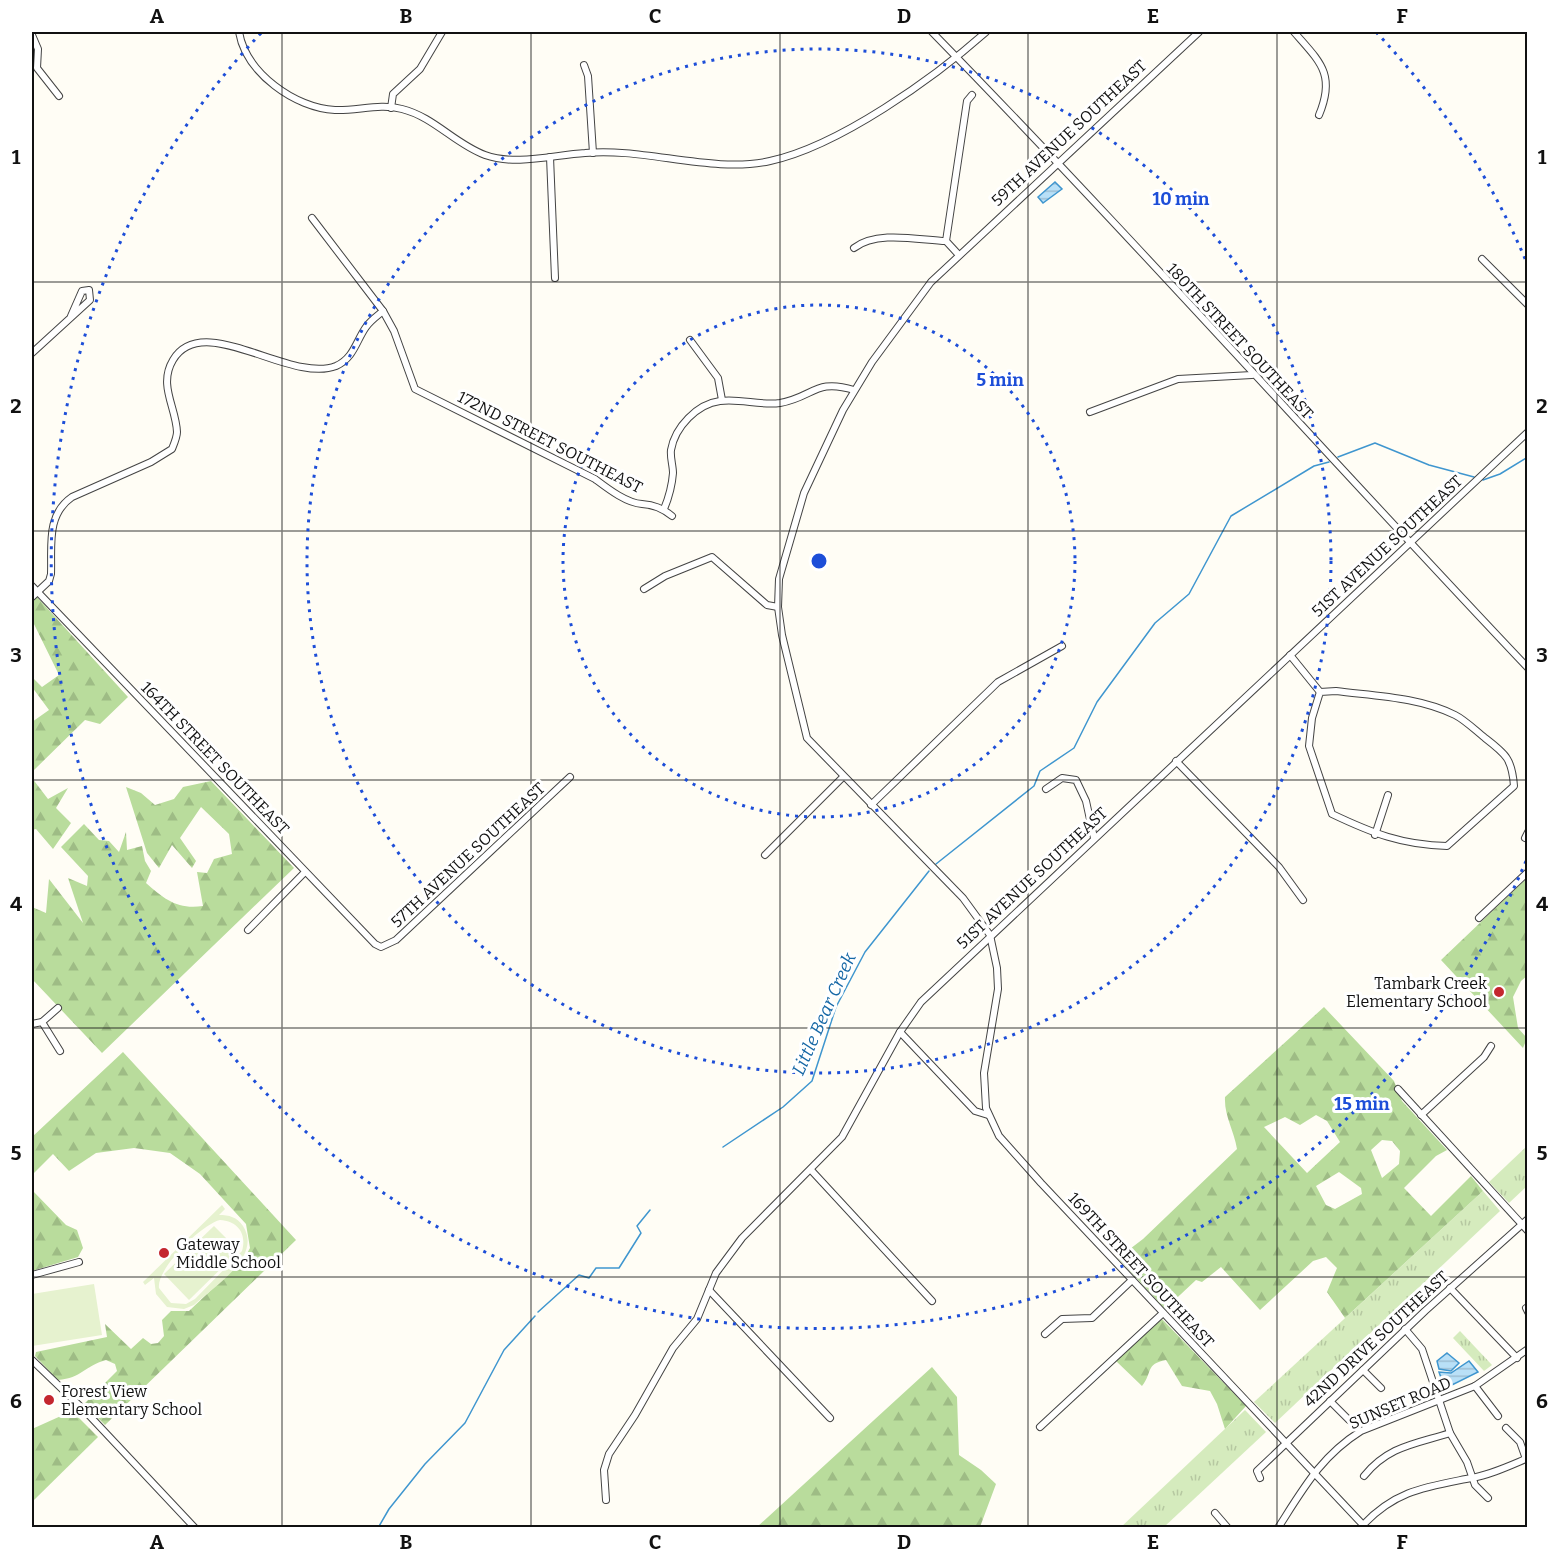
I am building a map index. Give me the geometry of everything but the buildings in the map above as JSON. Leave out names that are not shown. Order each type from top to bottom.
[{"type":"street","points":[[239,32],[249,55],[262,74],[294,98],[314,107],[336,110],[391,108],[420,116],[463,144],[486,155],[507,159],[593,153],[760,163],[811,149],[843,131],[957,57],[986,32]]},
{"type":"street","points":[[391,108],[393,94],[420,69],[442,32]]},
{"type":"street","name":"180TH STREET SOUTHEAST","points":[[932,32],[1057,162],[1252,375],[1527,668]]},
{"type":"street","name":"59TH AVENUE SOUTHEAST","points":[[990,935],[974,910],[807,738],[783,641],[778,607],[782,562],[804,493],[854,390],[931,282],[958,254],[1199,32]]},
{"type":"street","points":[[1294,32],[1326,76],[1327,96],[1319,115]]},
{"type":"street","points":[[32,35],[38,49],[38,68],[60,96]]},
{"type":"street","points":[[584,65],[588,75],[593,153]]},
{"type":"street","points":[[946,241],[967,101],[972,95]]},
{"type":"street","points":[[550,157],[555,278]]},
{"type":"street","points":[[33,592],[49,581],[54,516],[61,504],[151,462],[172,449],[177,431],[167,390],[168,374],[172,361],[183,348],[196,342],[213,342],[319,369],[336,366],[350,357],[367,325],[382,311],[312,218]]},
{"type":"street","points":[[854,248],[862,241],[877,238],[946,241],[958,254]]},
{"type":"street","points":[[1482,259],[1527,305]]},
{"type":"street","name":"172ND STREET SOUTHEAST","points":[[382,311],[394,331],[415,389],[595,479],[610,490],[641,504],[647,503],[664,509],[672,516]]},
{"type":"street","points":[[32,353],[71,316]]},
{"type":"street","points":[[690,340],[717,378],[722,400]]},
{"type":"street","points":[[1090,412],[1178,379],[1252,375]]},
{"type":"street","points":[[664,509],[673,473],[671,450],[681,426],[704,405],[722,400],[770,404],[791,401],[826,385],[854,390]]},
{"type":"street","name":"51ST AVENUE SOUTHEAST","points":[[606,1500],[603,1479],[606,1460],[673,1348],[697,1319],[716,1273],[742,1238],[842,1137],[900,1032],[921,1002],[1527,432]]},
{"type":"street","points":[[644,589],[665,576],[712,557],[767,605],[778,607]]},
{"type":"street","name":"164TH STREET SOUTHEAST","points":[[33,592],[381,947]]},
{"type":"street","points":[[871,805],[998,682],[1062,646]]},
{"type":"street","points":[[1290,655],[1320,692]]},
{"type":"street","points":[[1336,691],[1429,705],[1456,715],[1495,746],[1513,764],[1514,786],[1447,846],[1419,845],[1375,835],[1332,814],[1324,795],[1309,746],[1312,718],[1320,692],[1336,691]]},
{"type":"street","points":[[1176,761],[1279,867],[1303,900]]},
{"type":"street","name":"57TH AVENUE SOUTHEAST","points":[[381,947],[396,940],[570,777]]},
{"type":"street","points":[[765,855],[843,777]]},
{"type":"street","points":[[1046,789],[1062,778],[1076,780],[1086,801],[1094,838]]},
{"type":"street","points":[[1375,835],[1388,795]]},
{"type":"street","points":[[248,930],[305,872]]},
{"type":"street","points":[[1479,918],[1527,872]]},
{"type":"street","points":[[988,1115],[984,1073],[998,989],[990,935]]},
{"type":"street","points":[[32,1024],[42,1022],[58,1008]]},
{"type":"street","points":[[42,1022],[60,1051]]},
{"type":"street","name":"169TH STREET SOUTHEAST","points":[[900,1032],[975,1110],[988,1115],[1003,1142],[1365,1526]]},
{"type":"street","points":[[1421,1115],[1484,1057],[1491,1046]]},
{"type":"street","points":[[1398,1089],[1527,1231]]},
{"type":"street","points":[[811,1170],[932,1301]]},
{"type":"street","name":"42ND DRIVE SOUTHEAST","points":[[1260,1478],[1257,1471],[1405,1329],[1527,1219]]},
{"type":"street","points":[[32,1275],[78,1262]]},
{"type":"street","points":[[1045,1334],[1062,1319],[1092,1317],[1132,1281]]},
{"type":"street","points":[[1450,1288],[1517,1358]]},
{"type":"street","points":[[710,1290],[830,1418]]},
{"type":"street","points":[[1040,1426],[1163,1313]]},
{"type":"street","points":[[1405,1329],[1422,1349],[1450,1433],[1467,1461],[1477,1489],[1488,1498]]},
{"type":"street","name":"SUNSET ROAD","points":[[1278,1527],[1324,1460],[1361,1431],[1474,1386],[1527,1349]]},
{"type":"street","points":[[32,1360],[86,1412],[195,1527]]},
{"type":"street","points":[[1363,1370],[1381,1388]]},
{"type":"street","points":[[1474,1386],[1498,1416]]},
{"type":"street","points":[[1330,1401],[1348,1420]]},
{"type":"street","points":[[1365,1526],[1381,1506],[1395,1498],[1443,1482],[1472,1478],[1527,1459],[1520,1442],[1506,1428]]},
{"type":"street","points":[[1364,1476],[1384,1455],[1426,1438],[1450,1433]]},
{"type":"street","points":[[1215,1513],[1228,1527]]},
{"type":"green space","points":[[36,596],[128,697],[100,724],[85,720],[32,772],[32,722],[49,710],[32,687],[32,677],[42,687],[59,675],[32,620],[32,601]]},
{"type":"green space","points":[[32,778],[48,799],[68,788],[56,808],[71,823],[53,849],[36,829],[32,830]]},
{"type":"green space","points":[[211,781],[294,868],[102,1053],[32,979],[32,907],[46,913],[49,879],[83,923],[68,878],[87,886],[88,876],[61,847],[84,824],[99,840],[109,841],[119,852],[126,832],[127,850],[142,846],[145,861],[151,871],[146,883],[159,894],[179,905],[203,906],[197,872],[207,873],[214,859],[232,854],[229,834],[201,807],[180,838],[196,861],[192,868],[172,845],[159,868],[147,853],[126,787],[141,793],[155,805],[174,799],[183,787]]},
{"type":"green space","points":[[1527,878],[1527,976],[1521,981],[1513,997],[1518,1028],[1527,1038],[1523,1048],[1441,960]]},
{"type":"green space","points":[[1324,1007],[1394,1081],[1402,1101],[1447,1150],[1436,1156],[1404,1188],[1431,1216],[1471,1176],[1483,1191],[1345,1318],[1327,1292],[1337,1268],[1326,1257],[1313,1261],[1260,1310],[1221,1267],[1202,1282],[1196,1280],[1165,1309],[1118,1258],[1143,1239],[1237,1149],[1226,1110],[1225,1097]],"holes":[[[1316,1115],[1327,1121],[1340,1142],[1307,1173],[1264,1127],[1285,1117],[1300,1125]],[[1382,1140],[1392,1141],[1400,1151],[1399,1164],[1382,1178],[1371,1150]],[[1339,1172],[1361,1188],[1362,1194],[1335,1209],[1326,1205],[1316,1186]]]},
{"type":"green space","points":[[123,1052],[296,1240],[105,1425],[84,1404],[117,1371],[115,1364],[106,1360],[73,1377],[58,1380],[35,1356],[36,1352],[107,1337],[105,1324],[131,1349],[143,1338],[151,1344],[158,1343],[164,1336],[162,1320],[171,1311],[189,1311],[244,1259],[250,1248],[246,1224],[200,1174],[170,1153],[134,1148],[96,1153],[69,1171],[53,1154],[32,1175],[32,1137]]},
{"type":"green space","points":[[1527,1146],[1527,1186],[1509,1203],[1489,1182]]},
{"type":"green space","points":[[32,1190],[66,1225],[77,1230],[83,1248],[78,1257],[32,1271]]},
{"type":"green space","points":[[1483,1191],[1500,1211],[1275,1423],[1254,1402]]},
{"type":"green space","points":[[222,1205],[225,1209],[219,1215],[232,1217],[243,1226],[247,1238],[246,1249],[241,1260],[223,1280],[194,1305],[184,1309],[167,1307],[156,1294],[154,1278],[145,1285],[143,1282]],"holes":[[[220,1220],[240,1230],[243,1239],[242,1251],[195,1299],[186,1304],[171,1303],[159,1288],[160,1280],[172,1259],[202,1230],[212,1223]]]},
{"type":"green space","points":[[214,1226],[239,1251],[189,1300],[164,1274]]},
{"type":"green space","points":[[94,1284],[102,1335],[32,1346],[32,1294]]},
{"type":"green space","points":[[1162,1319],[1246,1406],[1225,1429],[1210,1391],[1182,1386],[1166,1360],[1152,1366],[1142,1386],[1116,1361]]},
{"type":"green space","points":[[1460,1331],[1492,1365],[1484,1371],[1453,1338]]},
{"type":"green space","points":[[932,1367],[957,1397],[959,1455],[996,1484],[980,1527],[757,1527]]},
{"type":"green space","points":[[1245,1410],[1266,1432],[1164,1527],[1120,1528]]},
{"type":"green space","points":[[72,1411],[98,1437],[32,1502],[32,1429]]},
{"type":"water","points":[[1055,182],[1062,189],[1043,203],[1038,197]]},
{"type":"water","points":[[1447,1353],[1459,1363],[1451,1371],[1439,1369],[1437,1361]]},
{"type":"water","points":[[1469,1361],[1478,1372],[1448,1387],[1444,1386],[1439,1372],[1451,1373]]},
{"type":"waterway","name":"Little Bear Creek","points":[[1338,457],[1375,443],[1429,465],[1474,477]]},
{"type":"waterway","name":"Little Bear Creek","points":[[1483,480],[1500,474],[1528,457]]},
{"type":"waterway","name":"Little Bear Creek","points":[[936,864],[1034,786],[1040,771],[1074,748],[1097,702],[1155,623],[1189,594],[1231,516],[1314,466],[1329,462]]},
{"type":"waterway","name":"Little Bear Creek","points":[[723,1147],[783,1107],[812,1081],[836,1007],[865,952],[929,871]]},
{"type":"waterway","points":[[538,1312],[579,1275],[589,1278],[596,1268],[619,1268],[641,1233],[637,1226],[650,1210]]},
{"type":"waterway","points":[[378,1528],[389,1509],[425,1464],[465,1423],[504,1350],[535,1316]]},
{"type":"place","name":"Tambark Creek Elementary School","points":[[1499,992]]},
{"type":"place","name":"Gateway Middle School","points":[[164,1253]]},
{"type":"place","name":"Forest View Elementary School","points":[[49,1400]]}]
